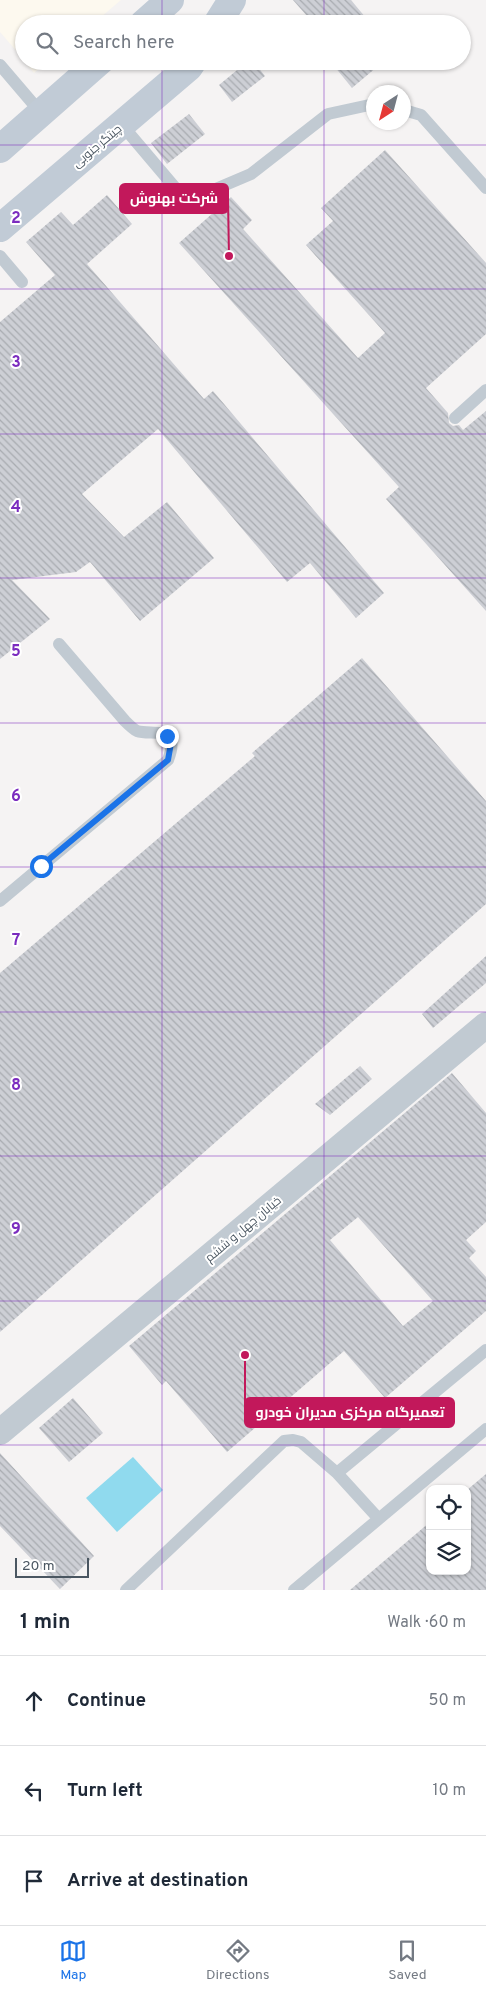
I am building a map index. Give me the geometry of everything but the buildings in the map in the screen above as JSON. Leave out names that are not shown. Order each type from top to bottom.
[{"type":"main road","points":[[156,15],[170,0]]},
{"type":"main road","points":[[223,15],[232,0]]},
{"type":"main road","points":[[0,149],[90,70]]},
{"type":"main road","name":"چیتگر جنوبی","points":[[0,228],[122,125],[181,70]]},
{"type":"street","name":"خیابان چهل و ششم","points":[[0,1432],[486,1025]]},
{"type":"lane","points":[[0,65],[41,113]]},
{"type":"lane","points":[[122,125],[177,190],[211,191],[251,174],[328,114],[366,106]]},
{"type":"lane","points":[[411,112],[421,114],[486,188]]},
{"type":"lane","points":[[0,256],[22,282]]},
{"type":"lane","points":[[454,418],[486,390]]},
{"type":"lane","points":[[0,901],[168,760],[171,752],[171,743],[167,736],[160,731],[138,731],[124,721],[60,644]]},
{"type":"lane","points":[[337,1473],[486,1350]]},
{"type":"lane","points":[[294,1590],[486,1429]]},
{"type":"lane","points":[[126,1590],[284,1441],[293,1440],[301,1442],[337,1473],[378,1518]]},
{"type":"shaded area","points":[[0,0],[121,0],[104,15],[15,15],[15,50],[0,32]]},
{"type":"water","points":[[133,1457],[163,1490],[117,1532],[86,1498]]},
{"type":"place","name":"شرکت بهنوش","points":[[229,256]]},
{"type":"place","name":"تعمیرگاه مرکزی مدیران خودرو","points":[[245,1355]]},
{"type":"route","points":[[41,866],[168,760],[171,752],[171,743],[167,736]]}]
